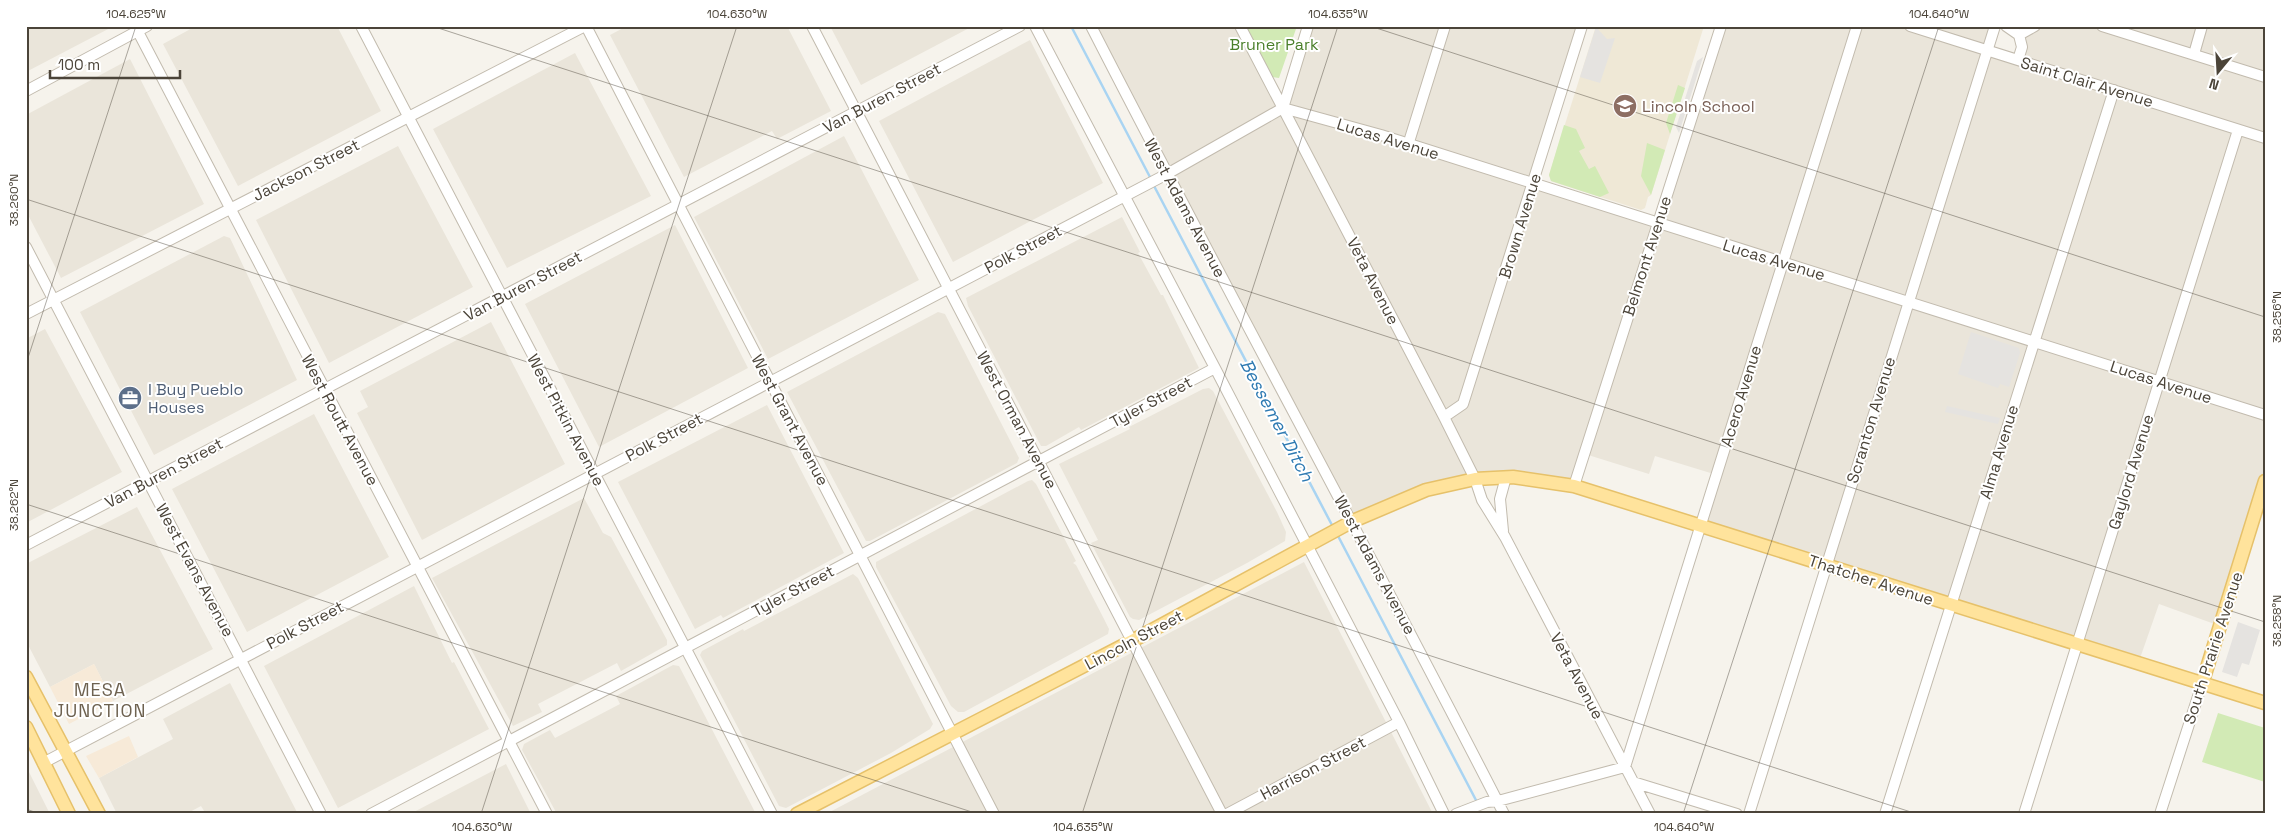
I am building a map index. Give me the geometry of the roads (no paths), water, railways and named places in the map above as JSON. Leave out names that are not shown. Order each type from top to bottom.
[{"type":"main road","name":"Thatcher Avenue","points":[[1474,479],[1524,477],[1574,486],[2265,703]]},
{"type":"main road","name":"Lincoln Street","points":[[798,814],[1132,641],[1348,524],[1426,490],[1474,479]]},
{"type":"main road","name":"South Prairie Avenue","points":[[2202,684],[2265,481]]},
{"type":"main road","points":[[26,678],[99,814]]},
{"type":"main road","points":[[26,727],[69,814]]},
{"type":"street","name":"West Pitkin Avenue","points":[[361,26],[772,814]]},
{"type":"street","name":"Jackson Street","points":[[26,314],[586,26]]},
{"type":"street","name":"West Grant Avenue","points":[[586,26],[633,113],[769,382],[861,555],[994,814]]},
{"type":"street","name":"West Orman Avenue","points":[[812,26],[1222,814]]},
{"type":"street","name":"Van Buren Street","points":[[26,545],[1020,26]]},
{"type":"street","points":[[1035,26],[1215,368],[1312,544],[1444,814]]},
{"type":"street","name":"West Adams Avenue","points":[[1091,26],[1348,524],[1504,814]]},
{"type":"street","name":"Veta Avenue","points":[[1240,26],[1444,417],[1482,500],[1505,537],[1650,814]]},
{"type":"street","points":[[1283,108],[1308,26]]},
{"type":"street","points":[[1408,145],[1445,26]]},
{"type":"street","name":"Brown Avenue","points":[[1444,417],[1463,404],[1582,26]]},
{"type":"street","name":"Belmont Avenue","points":[[1574,486],[1721,26]]},
{"type":"street","name":"Acero Avenue","points":[[1625,767],[1857,26]]},
{"type":"street","name":"Saint Clair Avenue","points":[[1910,26],[2265,138]]},
{"type":"street","name":"Scranton Avenue","points":[[1749,814],[1995,26]]},
{"type":"street","points":[[2006,26],[2019,35],[2022,47],[2018,60]]},
{"type":"street","points":[[2019,35],[2035,26]]},
{"type":"street","points":[[2102,26],[2265,77]]},
{"type":"street","points":[[2194,54],[2202,26]]},
{"type":"street","points":[[26,91],[140,28]]},
{"type":"street","name":"West Routt Avenue","points":[[140,28],[230,209],[547,814]]},
{"type":"street","name":"Alma Avenue","points":[[1885,814],[2114,90]]},
{"type":"street","name":"Polk Street","points":[[43,763],[1167,174],[1283,108]]},
{"type":"street","name":"Lucas Avenue","points":[[1283,108],[1533,184],[2265,415]]},
{"type":"street","name":"Gaylord Avenue","points":[[2024,814],[2238,130]]},
{"type":"street","name":"West Evans Avenue","points":[[26,247],[321,814]]},
{"type":"street","name":"Tyler Street","points":[[370,814],[1215,368]]},
{"type":"street","name":"Veta Avenue","points":[[1505,537],[1500,499],[1506,477]]},
{"type":"street","name":"South Prairie Avenue","points":[[2160,814],[2202,684]]},
{"type":"street","name":"Harrison Street","points":[[1227,814],[1399,722]]},
{"type":"street","points":[[1456,814],[1487,802],[1498,801],[1625,767]]},
{"type":"street","points":[[1633,782],[1737,814]]},
{"type":"waterway","name":"Bessemer Ditch","points":[[1071,26],[1151,179]]},
{"type":"waterway","name":"Bessemer Ditch","points":[[1153,184],[1333,527]]},
{"type":"waterway","name":"Bessemer Ditch","points":[[1337,534],[1478,804]]},
{"type":"place","name":"Lincoln School","points":[[1625,106]]},
{"type":"place","name":"I Buy Pueblo Houses","points":[[130,398]]},
{"type":"district","name":"MESA JUNCTION","points":[[100,700]]},
{"type":"park label","name":"Bruner Park","points":[[1274,44]]}]
